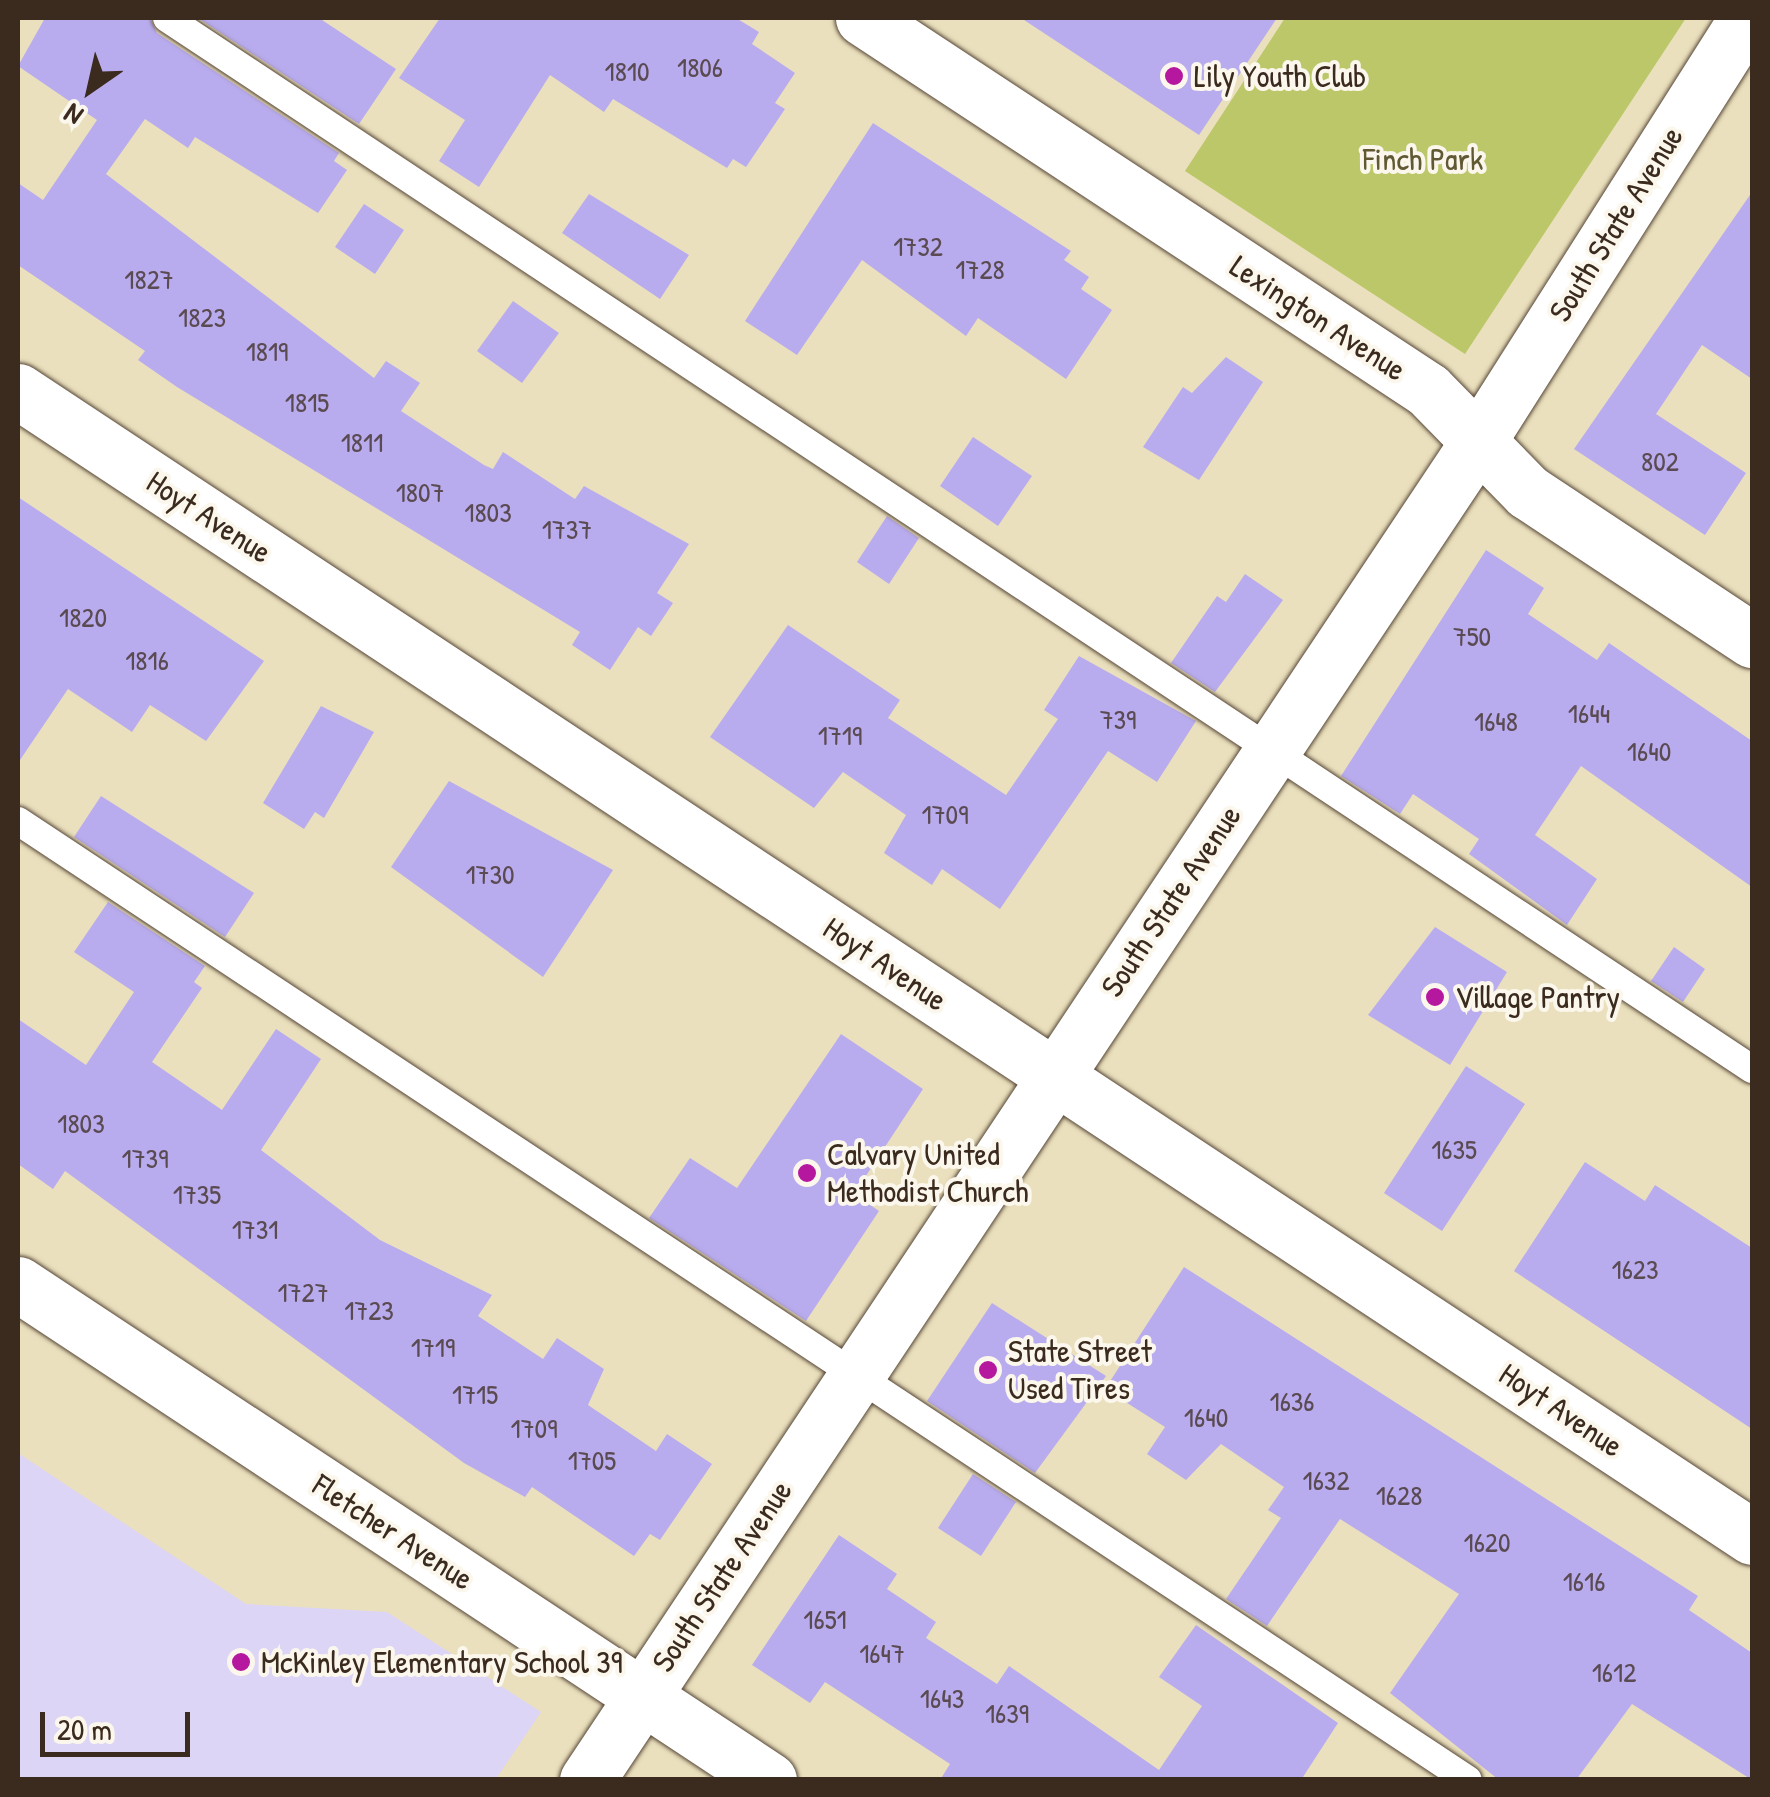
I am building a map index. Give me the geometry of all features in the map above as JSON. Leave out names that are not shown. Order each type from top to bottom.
[{"type":"street","name":"Lexington Avenue","points":[[863,18],[1428,390],[1528,492],[1751,636]]},
{"type":"street","name":"South State Avenue","points":[[586,1780],[1480,440],[1748,23]]},
{"type":"street","name":"Hoyt Avenue","points":[[18,391],[1752,1537]]},
{"type":"street","name":"Fletcher Avenue","points":[[18,1284],[769,1780]]},
{"type":"lane","points":[[167,18],[1752,1070]]},
{"type":"lane","points":[[18,821],[1468,1780]]},
{"type":"shaded area","name":"McKinley Elementary School 39","points":[[18,1453],[246,1604],[387,1612],[541,1712],[496,1779],[18,1779]]},
{"type":"green space","name":"Finch Park","points":[[1285,18],[1686,18],[1465,354],[1185,171]]},
{"type":"building","points":[[45,18],[150,18],[157,33],[339,153],[334,161],[347,170],[318,213],[195,137],[188,148],[145,119],[106,174],[374,378],[386,361],[420,383],[401,411],[484,465],[493,469],[503,452],[575,499],[584,486],[689,544],[657,593],[673,603],[651,636],[638,627],[610,670],[572,645],[580,632],[177,387],[138,360],[145,351],[18,265],[18,183],[43,200],[97,120],[18,66]]},
{"type":"building","points":[[198,18],[319,18],[396,69],[359,124]]},
{"type":"building","points":[[440,18],[736,18],[759,32],[752,44],[795,73],[775,103],[785,109],[746,167],[733,159],[727,168],[613,99],[604,112],[550,75],[479,187],[439,161],[465,120],[399,78]]},
{"type":"building","name":"Lily Youth Club","points":[[1021,18],[1277,18],[1199,135]]},
{"type":"building","points":[[873,123],[1071,251],[1064,260],[1089,277],[1081,289],[1112,310],[1066,379],[978,318],[966,336],[862,260],[797,355],[745,321]]},
{"type":"building","points":[[1752,192],[1752,379],[1702,345],[1656,414],[1746,473],[1705,535],[1574,449]]},
{"type":"building","points":[[589,194],[689,255],[660,299],[562,233]]},
{"type":"building","points":[[364,204],[404,230],[375,274],[335,247]]},
{"type":"building","points":[[513,301],[559,333],[522,383],[477,351]]},
{"type":"building","points":[[1226,357],[1263,382],[1199,480],[1143,447],[1183,387],[1192,393]]},
{"type":"building","points":[[973,437],[1032,476],[998,526],[940,486]]},
{"type":"building","points":[[18,497],[264,661],[206,741],[150,705],[132,732],[68,689],[18,763]]},
{"type":"building","points":[[887,516],[919,538],[889,584],[857,562]]},
{"type":"building","points":[[1486,550],[1544,588],[1528,614],[1597,660],[1609,643],[1752,741],[1752,887],[1581,766],[1535,835],[1597,879],[1567,925],[1469,854],[1479,839],[1413,794],[1400,814],[1341,776]]},
{"type":"building","points":[[1245,574],[1283,600],[1215,692],[1171,663],[1217,596],[1226,602]]},
{"type":"building","points":[[788,625],[900,700],[888,718],[1006,795],[1058,719],[1044,710],[1079,656],[1196,721],[1157,782],[1108,751],[1000,909],[942,869],[932,885],[884,853],[906,815],[843,772],[814,808],[710,737]]},
{"type":"building","points":[[321,706],[374,732],[324,818],[315,812],[304,829],[263,803]]},
{"type":"building","points":[[449,781],[613,870],[543,977],[391,867]]},
{"type":"building","points":[[101,796],[254,893],[225,937],[74,837]]},
{"type":"building","points":[[108,902],[205,966],[194,982],[202,988],[152,1062],[222,1110],[276,1029],[321,1059],[261,1150],[380,1240],[492,1295],[478,1316],[543,1359],[557,1338],[604,1369],[588,1405],[656,1451],[667,1434],[712,1464],[660,1540],[650,1534],[634,1556],[532,1487],[525,1497],[464,1463],[65,1171],[53,1189],[18,1164],[18,1019],[86,1065],[134,992],[74,952]]},
{"type":"building","name":"Village Pantry","points":[[1435,927],[1507,972],[1450,1065],[1368,1015]]},
{"type":"building","points":[[1674,947],[1705,969],[1683,1002],[1651,981]]},
{"type":"building","name":"Calvary United Methodist Church","points":[[841,1034],[923,1089],[854,1194],[879,1211],[806,1321],[649,1218],[690,1158],[737,1188]]},
{"type":"building","points":[[1466,1066],[1525,1104],[1442,1231],[1384,1193]]},
{"type":"building","points":[[1585,1162],[1645,1201],[1655,1185],[1752,1248],[1752,1429],[1514,1271]]},
{"type":"building","points":[[1184,1267],[1698,1596],[1689,1610],[1752,1653],[1752,1780],[1632,1704],[1576,1780],[1499,1780],[1390,1693],[1459,1594],[1340,1519],[1267,1626],[1226,1599],[1281,1518],[1268,1510],[1284,1487],[1221,1444],[1186,1480],[1147,1454],[1165,1427],[1105,1389]]},
{"type":"building","points":[[992,1303],[1106,1376],[1035,1473],[927,1401]]},
{"type":"building","points":[[973,1474],[1016,1502],[981,1556],[938,1528]]},
{"type":"building","points":[[839,1535],[897,1574],[887,1589],[936,1622],[926,1638],[997,1684],[1009,1666],[1159,1770],[1202,1706],[1159,1677],[1196,1625],[1338,1723],[1301,1780],[940,1780],[950,1764],[825,1682],[810,1703],[752,1665]]},
{"type":"place","name":"Lily Youth Club","points":[[1174,76]]},
{"type":"place","name":"Village Pantry","points":[[1435,997]]},
{"type":"place","name":"Calvary United Methodist Church","points":[[807,1173]]},
{"type":"place","name":"State Street Used Tires","points":[[988,1370]]},
{"type":"place","name":"McKinley Elementary School 39","points":[[241,1662]]}]
